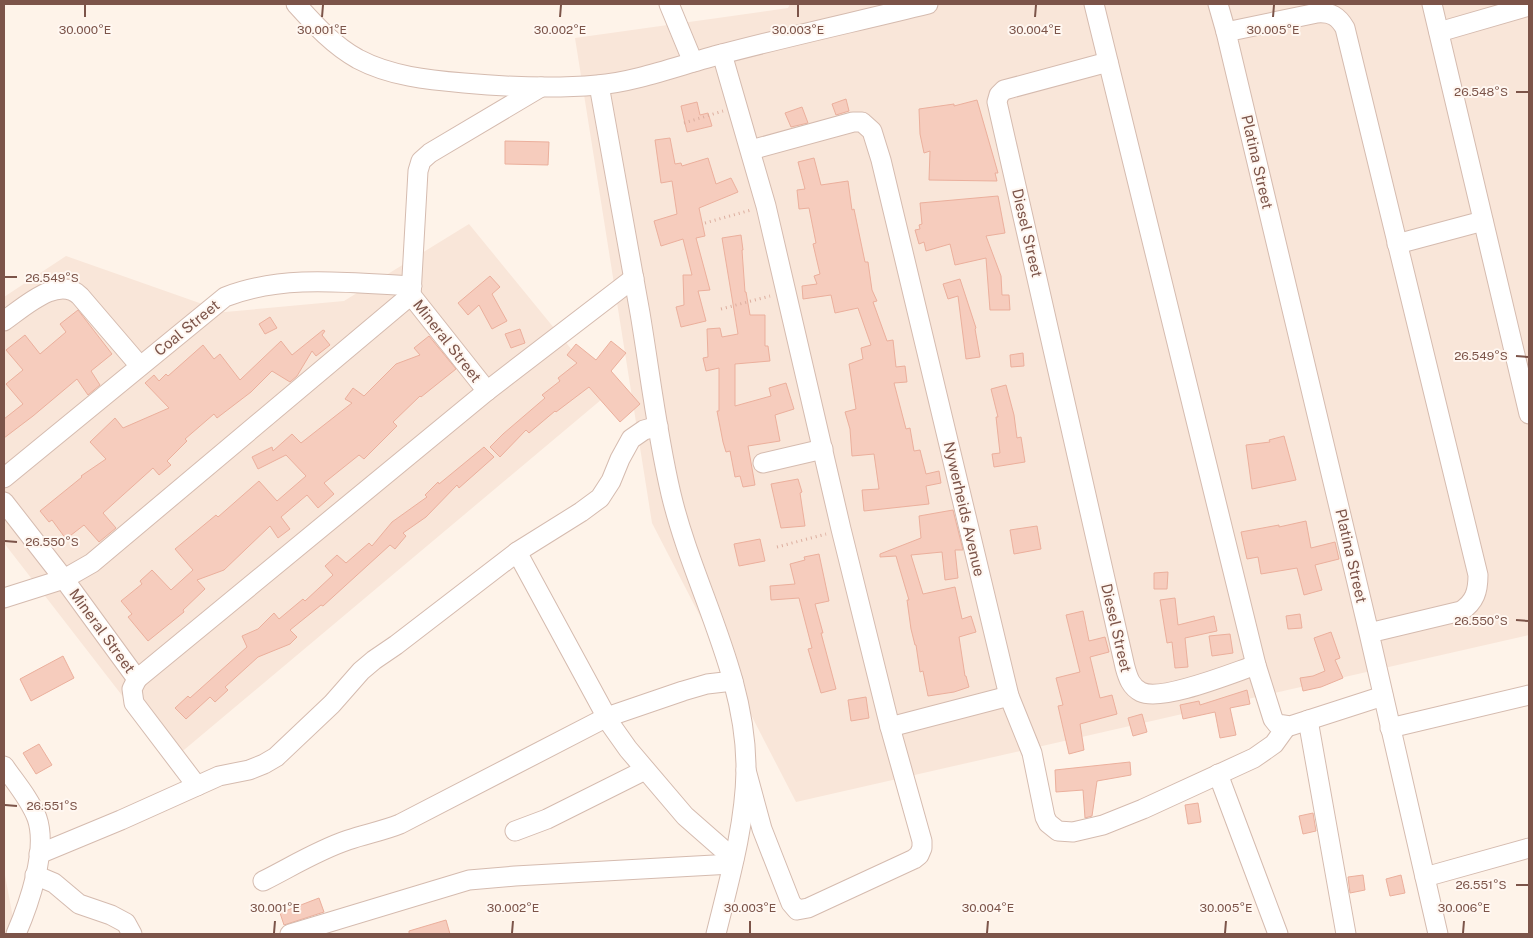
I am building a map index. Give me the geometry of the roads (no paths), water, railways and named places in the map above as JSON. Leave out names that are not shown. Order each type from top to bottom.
[{"type":"street","points":[[296,4],[332,41],[360,60],[381,69],[419,78],[500,87],[599,85],[928,4]]},
{"type":"street","points":[[669,4],[693,62]]},
{"type":"street","points":[[1094,4],[1256,665],[1274,719],[1278,724],[1287,726],[1383,696]]},
{"type":"street","name":"Platina Street","points":[[1218,4],[1370,633],[1438,934]]},
{"type":"street","points":[[1432,4],[1529,414]]},
{"type":"street","points":[[1439,32],[1529,6]]},
{"type":"street","points":[[1226,32],[1317,13],[1328,13],[1340,20],[1345,28],[1478,575],[1474,599],[1461,611],[1370,633]]},
{"type":"street","points":[[599,85],[671,495],[695,574],[724,650],[742,725],[746,770],[762,829],[791,903],[797,910],[808,908],[901,866],[919,855],[922,841],[890,726],[841,530],[766,206],[722,54]]},
{"type":"street","name":"Diesel Street","points":[[1108,62],[1004,90],[999,95],[997,102],[1124,668],[1132,684],[1142,692],[1154,694],[1172,692],[1256,665]]},
{"type":"street","points":[[411,291],[418,171],[421,161],[430,153],[541,87]]},
{"type":"street","name":"Nywerheids Avenue","points":[[751,150],[853,122],[862,122],[872,131],[881,160],[1009,696],[1032,754],[1045,817],[1048,823],[1058,831],[1073,832],[1103,825],[1218,774]]},
{"type":"street","points":[[1397,244],[1483,220]]},
{"type":"street","name":"Mineral Street","points":[[487,391],[411,291],[92,563],[64,579],[137,679],[487,391],[634,278]]},
{"type":"street","name":"Coal Street","points":[[4,478],[225,297],[243,290],[282,284],[315,282],[411,291]]},
{"type":"street","points":[[4,321],[49,291],[57,288],[71,289],[76,292],[140,366]]},
{"type":"street","points":[[39,854],[219,776],[249,770],[276,757],[332,704],[361,671],[374,660],[517,552],[600,498],[611,481],[631,439],[644,430],[658,426]]},
{"type":"street","points":[[763,463],[823,449]]},
{"type":"street","points":[[4,502],[64,579],[4,598]]},
{"type":"street","points":[[517,552],[607,717],[628,749],[685,816],[733,862]]},
{"type":"street","points":[[137,679],[132,689],[134,703],[197,786]]},
{"type":"street","points":[[263,880],[349,839],[400,824],[607,717],[707,684],[732,681]]},
{"type":"street","points":[[1390,728],[1529,695]]},
{"type":"street","points":[[890,726],[1009,696]]},
{"type":"street","points":[[1308,720],[1346,934]]},
{"type":"street","points":[[1278,934],[1218,774],[1265,751],[1280,737],[1287,726]]},
{"type":"street","points":[[4,766],[30,804],[37,818],[40,834],[35,875],[16,934]]},
{"type":"street","points":[[516,831],[547,819],[645,770]]},
{"type":"street","points":[[711,934],[733,862],[741,826],[746,770]]},
{"type":"street","points":[[1425,877],[1529,848]]},
{"type":"street","points":[[290,934],[470,880],[733,862]]},
{"type":"street","points":[[35,875],[54,883],[79,904],[111,915],[126,923],[132,934]]}]
